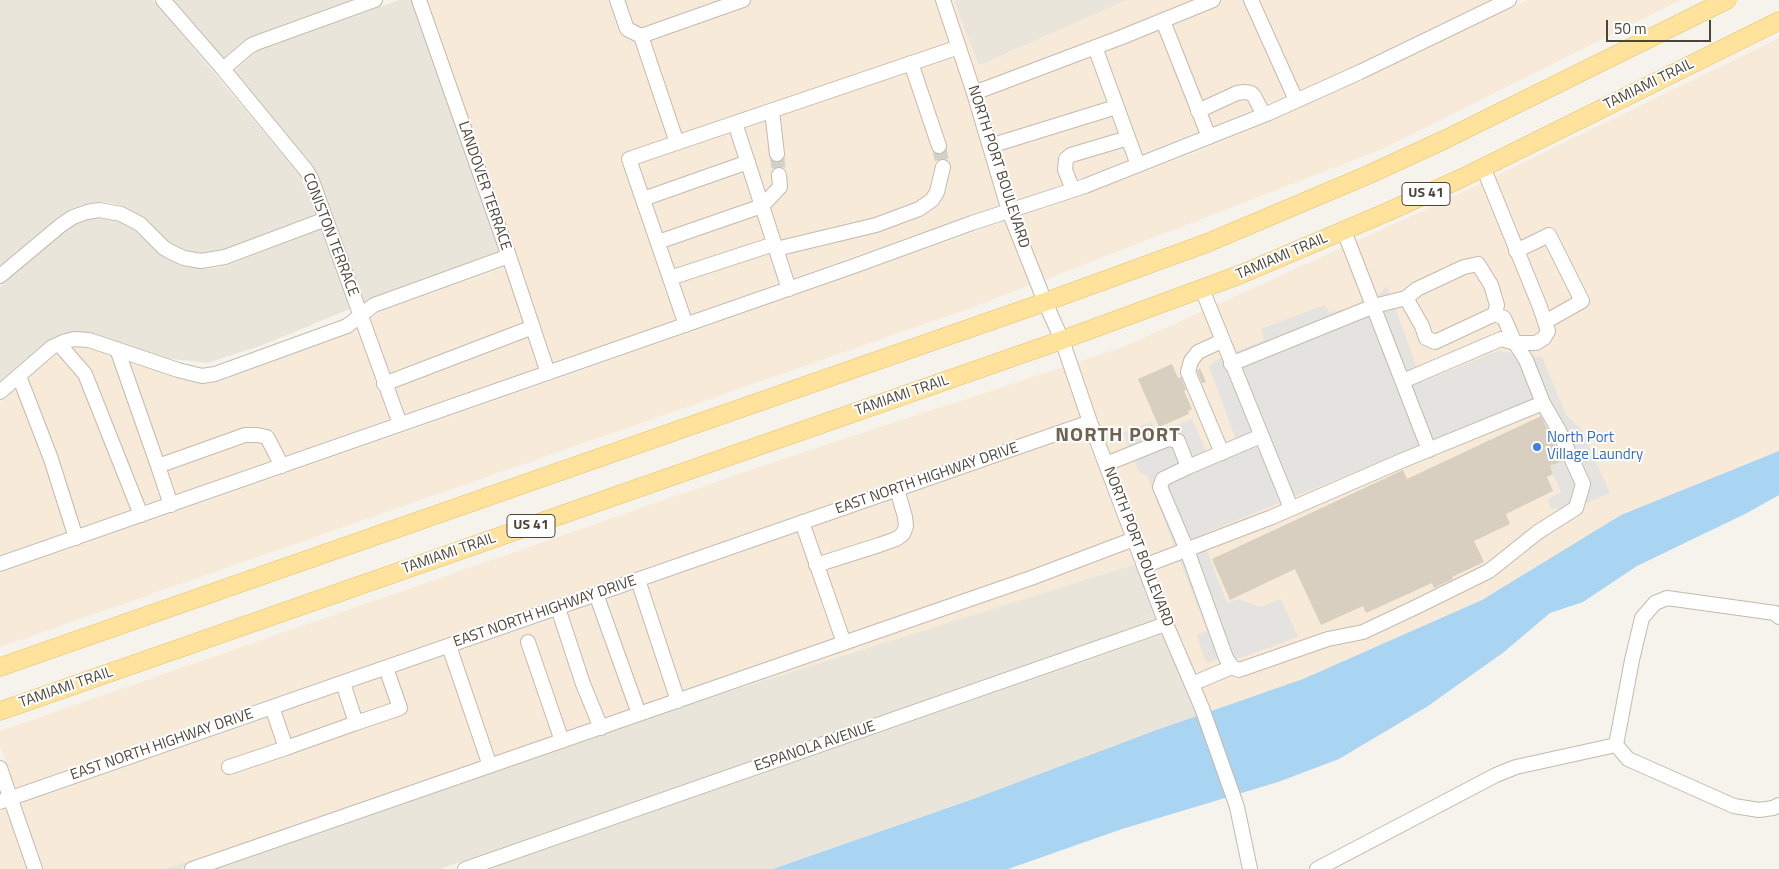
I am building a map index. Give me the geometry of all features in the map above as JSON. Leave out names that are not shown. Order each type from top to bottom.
[{"type":"main road","name":"US 41","points":[[0,667],[1045,302],[1207,242],[1370,174],[1446,139],[1727,0]]},
{"type":"main road","name":"TAMIAMI TRAIL","points":[[0,711],[1062,340],[1202,289],[1344,230],[1483,167],[1779,21]]},
{"type":"main road","points":[[0,680],[28,658]]},
{"type":"street","name":"CONISTON TERRACE","points":[[163,0],[311,178],[400,424]]},
{"type":"street","points":[[223,70],[256,43],[375,0]]},
{"type":"street","name":"LANDOVER TERRACE","points":[[419,0],[548,373]]},
{"type":"street","points":[[617,0],[627,29],[641,36],[678,143]]},
{"type":"street","points":[[641,36],[743,0]]},
{"type":"street","name":"NORTH PORT BOULEVARD","points":[[943,0],[974,92],[1009,211],[1062,340],[1090,422],[1166,624],[1202,708],[1237,807],[1250,869]]},
{"type":"street","points":[[974,92],[1095,48],[1213,0]]},
{"type":"street","points":[[1250,0],[1296,100]]},
{"type":"street","points":[[0,564],[789,289],[972,223],[1073,190],[1264,114],[1360,72],[1509,0]]},
{"type":"street","points":[[1163,21],[1209,137]]},
{"type":"street","points":[[686,325],[629,159],[959,47]]},
{"type":"street","points":[[1095,48],[1138,165]]},
{"type":"street","points":[[911,63],[940,146]]},
{"type":"street","points":[[1198,111],[1237,93],[1244,92],[1254,96],[1264,114]]},
{"type":"street","points":[[990,146],[1116,106]]},
{"type":"street","points":[[772,111],[777,154]]},
{"type":"street","points":[[735,123],[789,289]]},
{"type":"street","points":[[1073,190],[1064,170],[1066,159],[1071,155],[1128,138]]},
{"type":"street","points":[[643,199],[748,162]]},
{"type":"street","points":[[670,278],[775,247],[876,225],[919,209],[932,200],[937,192],[942,167]]},
{"type":"street","points":[[1402,381],[1501,339],[1515,343],[1536,343],[1544,338],[1548,331],[1540,306],[1483,167]]},
{"type":"street","points":[[658,242],[762,206],[780,187],[779,175]]},
{"type":"street","points":[[0,276],[73,216],[98,210],[121,214],[140,224],[164,248],[184,258],[201,261],[225,257],[326,219]]},
{"type":"street","points":[[1344,230],[1429,450]]},
{"type":"street","points":[[1516,251],[1549,235],[1582,301],[1545,322]]},
{"type":"street","points":[[0,392],[52,347],[74,340],[89,340],[178,370],[202,376],[215,374],[347,326],[374,305],[509,256]]},
{"type":"street","points":[[1232,364],[1374,306],[1406,298],[1417,289],[1456,271],[1478,264],[1491,286],[1497,305],[1495,314]]},
{"type":"street","points":[[1202,289],[1291,508]]},
{"type":"street","points":[[1261,436],[1164,479],[1160,487],[1187,550],[1226,658],[1232,667],[1239,670],[1328,638],[1363,632],[1488,571],[1538,532],[1576,508],[1582,484],[1558,429],[1543,403],[1526,360],[1515,343],[1504,318],[1495,314],[1435,342],[1426,338],[1422,326],[1406,298]]},
{"type":"street","points":[[384,384],[533,327]]},
{"type":"street","points":[[1222,341],[1198,352],[1191,361],[1188,372],[1222,453]]},
{"type":"street","points":[[59,344],[85,374],[141,515]]},
{"type":"street","points":[[117,349],[171,505]]},
{"type":"street","points":[[19,376],[52,460],[76,538]]},
{"type":"street","points":[[1144,566],[1291,508],[1543,403]]},
{"type":"street","name":"EAST NORTH HIGHWAY DRIVE","points":[[5,800],[1090,422]]},
{"type":"street","points":[[158,466],[245,435],[267,437],[282,466]]},
{"type":"street","points":[[1106,464],[1168,439],[1178,441],[1188,467]]},
{"type":"street","points":[[816,565],[880,545],[903,534],[906,526],[905,517],[897,489]]},
{"type":"street","points":[[802,522],[844,643]]},
{"type":"street","points":[[192,869],[1031,578],[1134,539]]},
{"type":"street","points":[[638,580],[678,701]]},
{"type":"street","points":[[596,594],[639,714]]},
{"type":"street","points":[[1616,745],[1642,618],[1655,603],[1667,598],[1775,613],[1779,617]]},
{"type":"street","points":[[558,608],[583,684],[600,728]]},
{"type":"street","name":"ESPANOLA AVENUE","points":[[464,869],[1166,624]]},
{"type":"street","points":[[528,642],[562,741]]},
{"type":"street","points":[[449,646],[490,766]]},
{"type":"street","points":[[1192,684],[1232,667]]},
{"type":"street","points":[[229,767],[400,708],[386,668]]},
{"type":"street","points":[[343,682],[356,723]]},
{"type":"street","points":[[272,707],[286,748]]},
{"type":"street","points":[[1616,745],[1628,759],[1734,806],[1759,810],[1779,805]]},
{"type":"street","points":[[1316,869],[1496,775],[1516,767],[1616,745]]},
{"type":"street","points":[[0,768],[5,800],[35,869]]},
{"type":"shaded area","points":[[0,0],[153,0],[299,174],[316,214],[222,250],[200,253],[185,251],[168,242],[144,218],[122,206],[97,202],[83,204],[68,210],[56,218],[0,265]]},
{"type":"shaded area","points":[[173,0],[351,0],[252,36],[244,40],[223,58]]},
{"type":"shaded area","points":[[399,0],[411,0],[499,251],[371,298],[363,303],[336,223],[317,175],[311,165],[234,71],[259,50]]},
{"type":"shaded area","points":[[427,0],[935,0],[967,94],[1000,205],[553,363]]},
{"type":"shaded area","points":[[951,0],[954,0],[979,66],[1127,0],[1491,0],[1356,65],[1265,105],[1082,178],[1014,201],[979,83]]},
{"type":"shaded area","points":[[954,0],[1127,0],[978,66]]},
{"type":"shaded area","points":[[1527,0],[1681,0],[1382,149],[1044,280],[1020,216],[1186,156],[1273,120],[1364,79]]},
{"type":"shaded area","points":[[1779,38],[1779,451],[1621,515],[1482,600],[1303,679],[1212,711],[1173,622],[1077,362],[1126,346],[1436,205]]},
{"type":"shaded area","points":[[100,218],[119,221],[131,227],[159,253],[172,261],[183,266],[202,269],[229,265],[321,229],[350,309],[260,346],[207,363],[166,358],[91,333],[74,332],[61,334],[48,340],[0,381],[0,287],[66,231],[89,219]]},
{"type":"shaded area","points":[[1005,221],[1030,285],[973,307],[0,647],[0,573]]},
{"type":"shaded area","points":[[505,267],[539,368],[404,414],[369,320],[379,312]]},
{"type":"shaded area","points":[[1387,286],[1422,382],[1498,351],[1542,357],[1566,415],[1581,429],[1610,493],[1576,508],[1551,509],[1548,499],[1561,492],[1550,466],[1562,460],[1540,412],[1522,403],[1201,535],[1227,603],[1239,599],[1261,607],[1281,599],[1298,637],[1240,658],[1217,659],[1206,663],[1197,635],[1207,631],[1147,475],[1139,472],[1123,433],[1151,422],[1156,433],[1192,419],[1206,452],[1236,439],[1209,367],[1216,360],[1264,340],[1261,329],[1325,305],[1329,313],[1355,306],[1379,295]]},
{"type":"shaded area","points":[[357,329],[390,419],[0,556],[0,403],[57,354],[76,347],[89,348],[176,377],[204,384],[218,382]]},
{"type":"shaded area","points":[[1063,367],[1080,417],[15,788],[0,745],[0,731],[765,465]]},
{"type":"shaded area","points":[[1085,432],[1135,564],[163,869],[43,869],[20,804]]},
{"type":"shaded area","points":[[1135,564],[1156,619],[440,869],[163,869]]},
{"type":"shaded area","points":[[1163,634],[1198,716],[976,798],[773,869],[489,869]]},
{"type":"shaded area","points":[[6,809],[27,869],[0,869],[0,811]]},
{"type":"water","points":[[1779,451],[1779,495],[1745,514],[1637,566],[1583,602],[1550,613],[1504,652],[1428,706],[1339,759],[1278,782],[1122,829],[1008,869],[773,869],[976,798],[1154,731],[1303,679],[1482,600],[1621,515]]},
{"type":"building","points":[[1172,364],[1178,378],[1181,377],[1186,390],[1184,391],[1192,409],[1188,411],[1189,414],[1159,427],[1138,379]]},
{"type":"building","points":[[1200,368],[1206,382],[1202,383],[1197,371]]},
{"type":"building","points":[[1541,416],[1562,461],[1550,466],[1553,474],[1547,477],[1553,491],[1506,514],[1510,524],[1474,541],[1484,562],[1434,588],[1432,583],[1366,613],[1363,606],[1321,625],[1295,569],[1230,600],[1212,559],[1403,470],[1407,479]]},
{"type":"tunnel","points":[[939,146],[943,167]]},
{"type":"tunnel","points":[[777,154],[779,175]]},
{"type":"place","name":"North Port Village Laundry","points":[[1537,447]]},
{"type":"district","name":"NORTH PORT","points":[[1118,436]]}]
